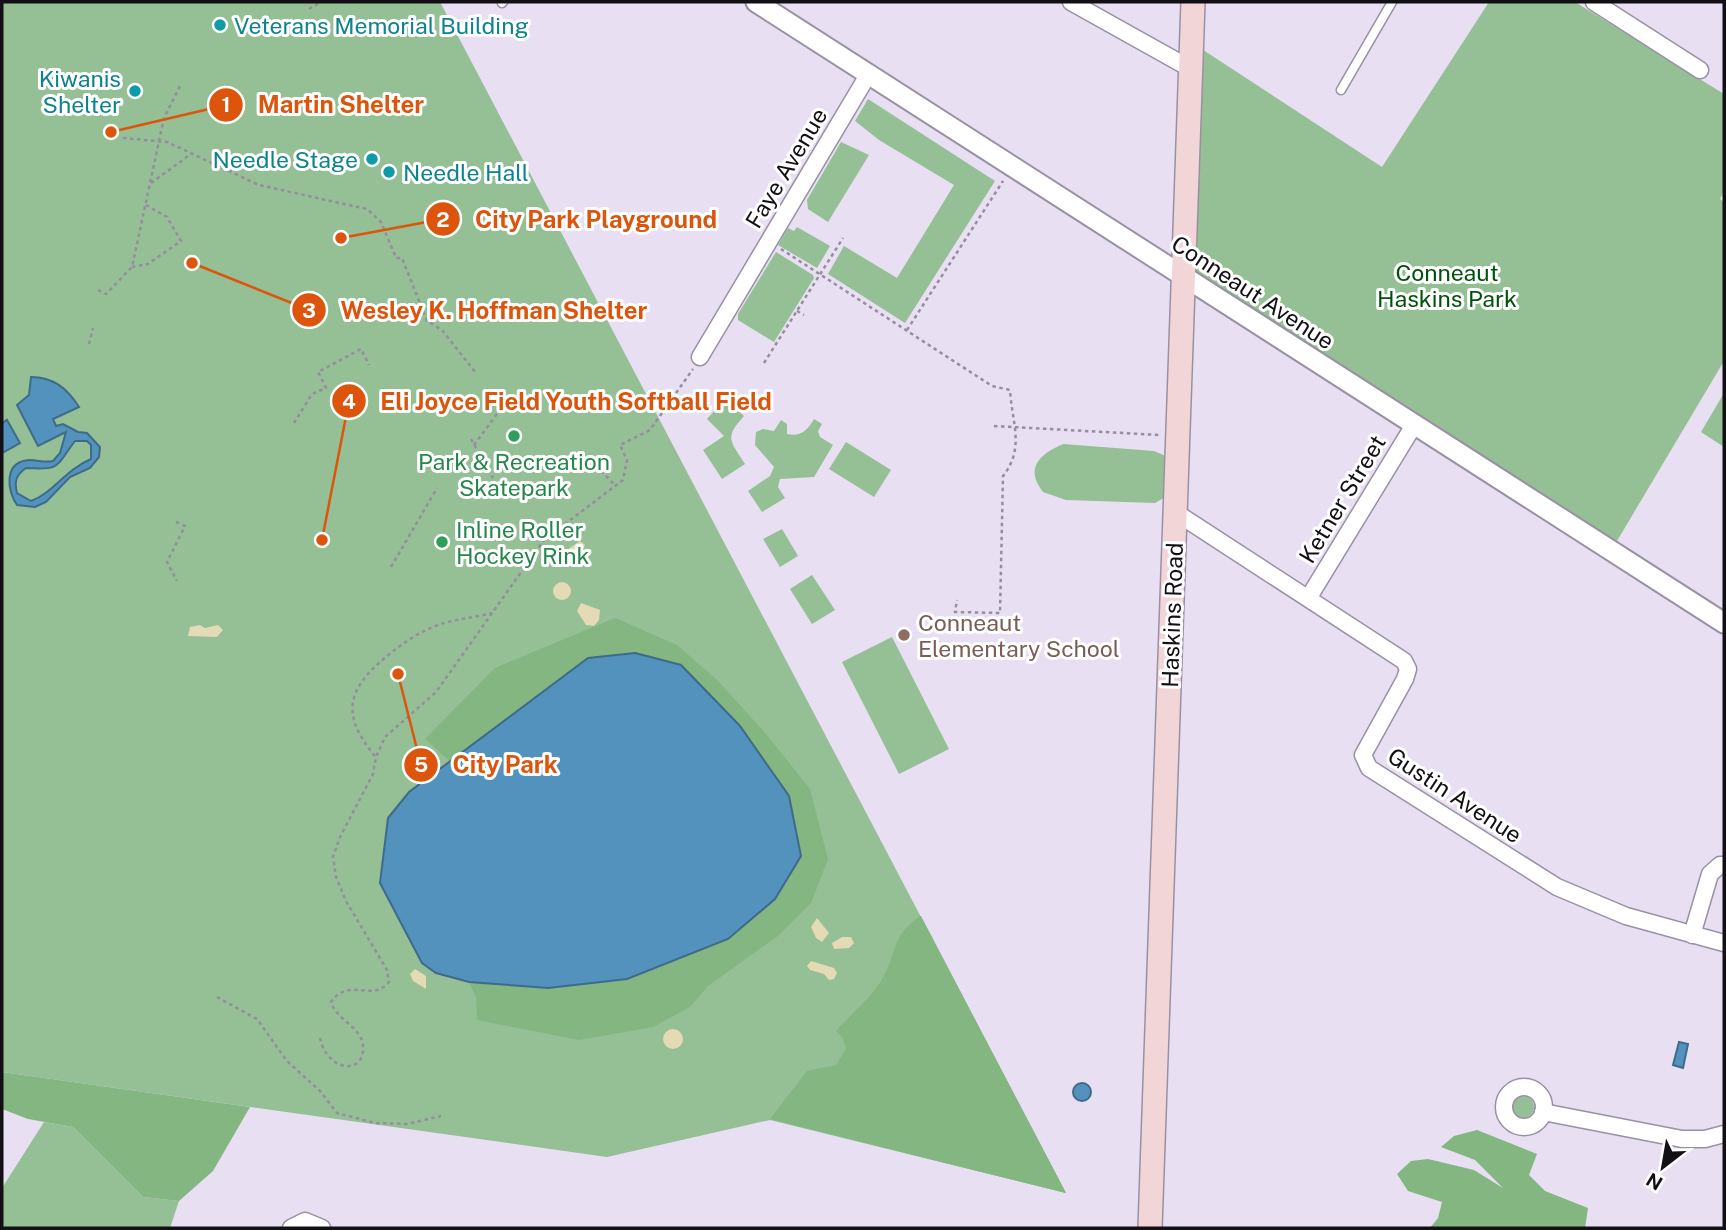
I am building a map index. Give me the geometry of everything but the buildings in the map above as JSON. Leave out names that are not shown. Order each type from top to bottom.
[{"type":"main road","name":"Haskins Road","points":[[1150,1228],[1193,2]]},
{"type":"street","name":"Conneaut Avenue","points":[[756,2],[1724,623]]},
{"type":"street","points":[[1071,2],[1191,69]]},
{"type":"street","points":[[1594,2],[1700,70]]},
{"type":"street","name":"Faye Avenue","points":[[701,357],[869,75]]},
{"type":"street","name":"Ketner Street","points":[[1309,597],[1414,425]]},
{"type":"street","name":"Gustin Avenue","points":[[1175,512],[1392,650],[1408,669],[1363,755],[1369,768],[1556,887],[1626,916],[1724,943]]},
{"type":"street","points":[[1692,935],[1710,874],[1720,864],[1724,865]]},
{"type":"street","points":[[1543,1112],[1682,1139],[1705,1139],[1724,1134]]},
{"type":"street","points":[[291,1228],[304,1221],[322,1228]]},
{"type":"lane","points":[[1341,90],[1392,2]]},
{"type":"path","points":[[310,9],[321,2]]},
{"type":"path","points":[[98,290],[106,294],[132,267],[164,118],[181,84]]},
{"type":"path","points":[[123,138],[167,142],[259,185],[368,209],[381,222],[396,258],[402,258],[427,321],[442,330],[476,373]]},
{"type":"path","points":[[151,183],[192,153]]},
{"type":"path","points":[[907,330],[1003,181]]},
{"type":"path","points":[[132,267],[148,264],[181,241],[167,217],[146,205]]},
{"type":"path","points":[[764,363],[843,238]]},
{"type":"path","points":[[769,242],[992,386],[1010,390],[1011,418],[1016,427],[1015,461],[1003,476],[1000,613],[955,612],[957,600]]},
{"type":"path","points":[[797,312],[804,315]]},
{"type":"path","points":[[89,344],[93,328]]},
{"type":"path","points":[[294,423],[312,394],[326,388],[318,372],[360,349],[369,365]]},
{"type":"path","points":[[320,1038],[328,1059],[340,1067],[351,1066],[361,1058],[363,1045],[360,1038],[334,1012],[331,1002],[348,988],[372,991],[383,988],[389,982],[387,970],[346,901],[336,877],[333,857],[340,837],[373,774],[376,757],[385,737],[436,692],[544,540],[623,480],[627,460],[620,445],[650,430],[667,410],[701,357]]},
{"type":"path","points":[[495,392],[522,407]]},
{"type":"path","points":[[474,445],[508,399]]},
{"type":"path","points":[[994,426],[1161,435]]},
{"type":"path","points":[[471,439],[493,478]]},
{"type":"path","points":[[601,471],[617,486]]},
{"type":"path","points":[[391,567],[437,488]]},
{"type":"path","points":[[176,523],[186,526],[167,562],[177,581]]},
{"type":"path","points":[[376,757],[359,737],[353,711],[355,689],[365,674],[410,638],[440,624],[491,613]]},
{"type":"path","points":[[217,997],[257,1019],[287,1061],[320,1091],[337,1113],[375,1122],[407,1124],[441,1116]]},
{"type":"green space","points":[[2,2],[440,2],[1066,1193],[770,1120],[607,1157],[2,1072]]},
{"type":"green space","name":"Conneaut Haskins Park","points":[[1489,2],[1575,2],[1724,94],[1724,191],[1720,199],[1724,202],[1724,361],[1614,546],[1184,276],[1191,42],[1382,167]]},
{"type":"green space","points":[[868,99],[995,181],[905,323],[828,274],[844,246],[897,278],[954,185],[879,140],[855,121]]},
{"type":"green space","points":[[841,142],[869,155],[828,222],[808,209],[807,200]]},
{"type":"green space","points":[[797,227],[830,246],[817,268],[778,245],[788,228],[794,231]]},
{"type":"green space","points":[[776,252],[814,278],[774,342],[738,320],[738,314]]},
{"type":"green space","points":[[1724,393],[1724,447],[1701,432]]},
{"type":"green space","points":[[725,399],[744,416],[734,429],[731,439],[745,464],[722,479],[703,450],[724,436],[707,419]]},
{"type":"green space","points":[[814,419],[822,424],[818,431],[820,437],[833,445],[814,477],[780,479],[778,487],[785,498],[762,512],[748,491],[770,476],[774,467],[755,445],[756,432],[763,429],[774,431],[781,420],[787,424],[787,434],[796,434],[807,429]]},
{"type":"green space","points":[[846,442],[891,470],[874,497],[829,469]]},
{"type":"green space","points":[[1063,444],[1154,451],[1168,457],[1167,496],[1155,503],[1066,500],[1043,492],[1035,476],[1037,463],[1048,452]]},
{"type":"green space","points":[[782,529],[798,556],[780,567],[763,539]]},
{"type":"green space","points":[[812,575],[835,610],[812,624],[790,589]]},
{"type":"green space","points":[[615,618],[677,645],[718,681],[766,734],[810,789],[828,859],[811,903],[779,935],[708,986],[690,1007],[653,1027],[579,1040],[477,1020],[476,997],[469,982],[548,988],[775,899],[801,856],[789,796],[740,726],[588,658],[450,761],[425,739],[495,668]]},
{"type":"green space","points":[[892,637],[949,749],[899,774],[842,662]]},
{"type":"green space","points":[[921,916],[1066,1193],[770,1119],[807,1071],[836,1065],[846,1049],[843,1038],[836,1031],[876,988],[904,930]]},
{"type":"green space","points":[[2,1072],[250,1107],[213,1171],[179,1201],[143,1197],[73,1127],[28,1119],[2,1109]]},
{"type":"green space","points":[[1523,1096],[1531,1099],[1534,1107],[1531,1115],[1523,1118],[1515,1115],[1512,1107],[1515,1099]]},
{"type":"green space","points":[[44,1122],[73,1127],[143,1197],[179,1201],[170,1228],[2,1228],[2,1188]]},
{"type":"green space","points":[[1477,1130],[1537,1154],[1529,1175],[1545,1191],[1588,1208],[1585,1228],[1430,1228],[1438,1218],[1442,1202],[1408,1191],[1397,1174],[1411,1161],[1428,1159],[1474,1170],[1503,1188],[1475,1160],[1441,1147],[1454,1136]]},
{"type":"sand","points":[[580,541],[585,545],[581,551],[567,566],[559,566],[556,563],[558,556]]},
{"type":"sand","points":[[562,582],[568,585],[571,591],[568,597],[562,600],[556,597],[553,591],[556,585]]},
{"type":"sand","points":[[581,603],[600,610],[599,620],[594,626],[586,625],[577,611]]},
{"type":"sand","points":[[200,625],[205,628],[218,625],[223,630],[217,637],[188,636],[190,627]]},
{"type":"sand","points":[[817,918],[829,933],[822,942],[816,938],[811,927]]},
{"type":"sand","points":[[842,937],[851,937],[854,943],[849,948],[834,949],[832,943]]},
{"type":"sand","points":[[811,961],[834,968],[837,973],[834,979],[829,980],[824,974],[810,970],[807,966]]},
{"type":"sand","points":[[415,969],[426,976],[426,989],[413,981],[410,974]]},
{"type":"sand","points":[[673,1029],[680,1032],[683,1039],[680,1046],[673,1049],[666,1046],[663,1039],[666,1032]]},
{"type":"water","points":[[31,377],[53,381],[59,385],[79,407],[53,419],[56,426],[63,424],[78,432],[87,433],[100,447],[99,457],[90,468],[70,477],[46,502],[35,507],[17,505],[11,492],[11,471],[21,462],[53,461],[60,453],[66,432],[38,446],[17,405],[29,395]],"holes":[[[75,441],[87,441],[91,445],[91,459],[74,469],[46,493],[31,501],[17,493],[17,479],[26,468],[52,467]]]},
{"type":"water","points":[[7,420],[20,443],[2,453],[2,423]]},
{"type":"water","points":[[635,653],[681,665],[740,726],[789,796],[801,856],[775,899],[728,939],[627,979],[548,988],[469,982],[436,973],[422,963],[380,883],[388,818],[409,792],[588,658]]},
{"type":"water","points":[[1679,1042],[1688,1044],[1683,1068],[1673,1065]]},
{"type":"water","points":[[1082,1083],[1088,1086],[1091,1092],[1088,1098],[1082,1101],[1076,1098],[1073,1092],[1076,1086]]},
{"type":"place","name":"Veterans Memorial Building","points":[[220,25]]},
{"type":"place","name":"Kiwanis Shelter","points":[[135,91]]},
{"type":"place","name":"Martin Shelter","points":[[111,132]]},
{"type":"place","name":"Needle Stage","points":[[372,159]]},
{"type":"place","name":"Needle Hall","points":[[389,172]]},
{"type":"place","name":"City Park Playground","points":[[341,238]]},
{"type":"place","name":"Wesley K. Hoffman Shelter","points":[[192,263]]},
{"type":"place","name":"Park & Recreation Skatepark","points":[[514,436]]},
{"type":"place","name":"Eli Joyce Field Youth Softball Field","points":[[322,540]]},
{"type":"place","name":"Inline Roller Hockey Rink","points":[[442,542]]},
{"type":"place","name":"Conneaut Elementary School","points":[[904,635]]},
{"type":"place","name":"City Park","points":[[398,674]]}]
